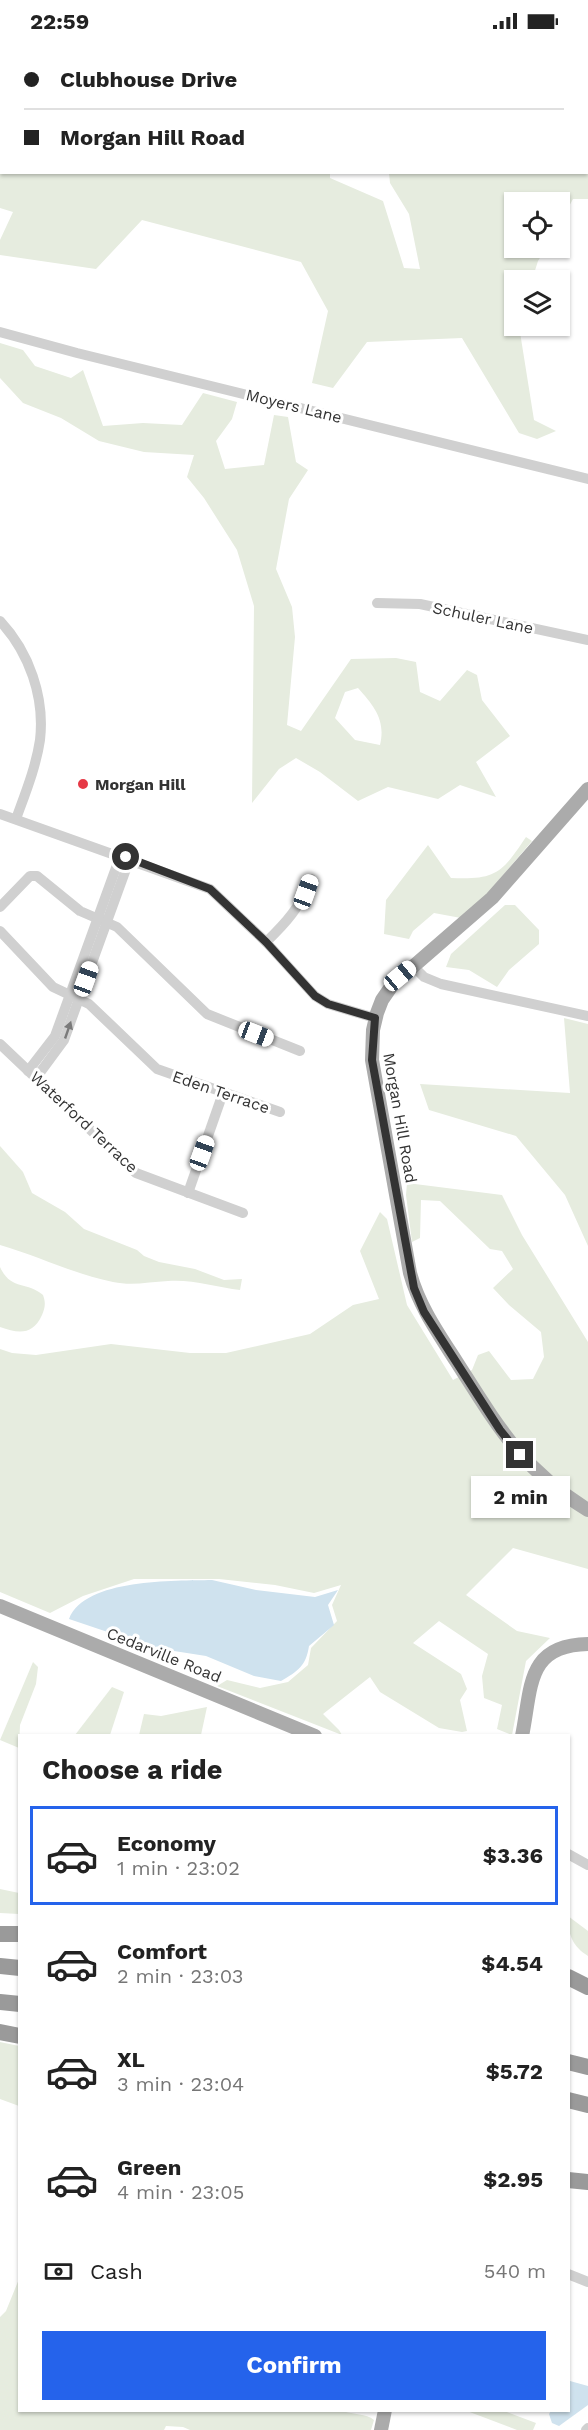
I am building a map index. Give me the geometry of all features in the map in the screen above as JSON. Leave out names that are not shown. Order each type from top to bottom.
[{"type":"highway","points":[[0,1934],[18,1934]]},
{"type":"highway","points":[[0,1966],[18,1968]]},
{"type":"highway","points":[[570,1978],[588,1987]]},
{"type":"highway","points":[[0,2002],[18,2004]]},
{"type":"highway","points":[[0,2032],[18,2036]]},
{"type":"highway","points":[[570,2062],[588,2067]]},
{"type":"highway","points":[[570,2100],[588,2105]]},
{"type":"highway","points":[[570,2180],[588,2181]]},
{"type":"main road","name":"Morgan Hill Road","points":[[588,789],[492,898],[388,990],[375,1018],[372,1060],[410,1273],[424,1312],[513,1448],[542,1477],[588,1510]]},
{"type":"main road","name":"Cedarville Road","points":[[0,1606],[310,1734]]},
{"type":"main road","points":[[522,1734],[534,1677],[541,1661],[556,1648],[588,1644]]},
{"type":"main road","points":[[381,2430],[385,2412]]},
{"type":"street","name":"Moyers Lane","points":[[0,332],[588,479]]},
{"type":"street","name":"Schuler Lane","points":[[377,603],[420,604],[588,640]]},
{"type":"street","points":[[0,621],[24,653],[34,678],[39,706],[40,739],[33,770],[16,819]]},
{"type":"street","points":[[0,814],[126,857],[210,889],[266,942],[322,1001],[375,1018]]},
{"type":"street","points":[[32,1074],[55,1036],[74,997],[102,920],[117,866],[126,857]]},
{"type":"street","points":[[0,907],[30,876],[37,876],[80,910],[117,927],[207,1014],[300,1051]]},
{"type":"street","points":[[266,942],[294,912],[311,879]]},
{"type":"street","name":"Eden Terrace","points":[[0,931],[53,987],[89,1004],[157,1069],[280,1112]]},
{"type":"street","points":[[413,966],[422,975],[441,984],[588,1016]]},
{"type":"street","name":"Waterford Terrace","points":[[0,1044],[136,1173],[243,1213]]},
{"type":"street","points":[[188,1193],[223,1092]]},
{"type":"street","points":[[570,1855],[588,1865]]},
{"type":"street","points":[[570,2275],[588,2282]]},
{"type":"shaded area","points":[[0,174],[330,174],[330,178],[383,201],[404,268],[420,269],[409,214],[390,183],[389,174],[588,174],[588,199],[573,199],[570,205],[570,192],[504,192],[504,258],[540,258],[535,270],[504,270],[504,336],[521,336],[534,420],[556,431],[537,439],[519,433],[462,338],[367,342],[333,388],[312,383],[328,311],[301,262],[142,220],[96,269],[0,255],[0,240],[13,212],[0,208]]},
{"type":"shaded area","points":[[0,343],[23,350],[35,366],[71,378],[83,370],[103,426],[143,423],[182,425],[203,393],[237,402],[232,419],[216,441],[225,469],[264,465],[274,415],[288,417],[296,462],[308,470],[289,499],[276,569],[292,607],[295,637],[287,725],[301,731],[351,659],[396,658],[416,662],[420,692],[440,701],[467,670],[477,675],[482,700],[510,736],[476,762],[496,797],[460,785],[438,799],[388,787],[358,801],[320,772],[296,758],[279,769],[252,803],[254,606],[237,550],[204,498],[187,477],[194,455],[144,452],[99,441],[61,418],[23,403],[0,378]],"holes":[[[358,688],[374,707],[380,721],[380,745],[355,740],[335,718],[345,692]]]},
{"type":"shaded area","points":[[526,837],[532,841],[482,900],[461,918],[434,913],[413,931],[409,939],[384,934],[386,900],[428,845],[451,878],[478,878],[496,872],[504,866]]},
{"type":"shaded area","points":[[505,905],[515,905],[539,930],[539,944],[509,970],[497,987],[469,970],[446,967],[451,954]]},
{"type":"shaded area","points":[[564,1018],[588,1024],[588,1246],[565,1195],[516,1136],[429,1110],[420,1084],[570,1093]]},
{"type":"shaded area","points":[[0,1146],[23,1172],[32,1193],[65,1212],[84,1229],[137,1250],[144,1256],[159,1262],[195,1269],[224,1280],[242,1279],[240,1290],[186,1281],[134,1284],[113,1282],[0,1245]]},
{"type":"shaded area","points":[[407,1183],[502,1195],[522,1235],[588,1342],[588,1569],[513,1548],[466,1595],[517,1631],[550,1638],[526,1661],[512,1734],[497,1729],[502,1705],[484,1698],[482,1676],[488,1654],[439,1621],[413,1643],[461,1674],[467,1689],[460,1700],[467,1731],[439,1728],[380,1692],[370,1677],[323,1714],[341,1734],[217,1686],[227,1680],[260,1688],[288,1682],[308,1665],[311,1648],[337,1621],[332,1605],[341,1585],[314,1593],[275,1585],[219,1579],[134,1579],[83,1596],[50,1613],[0,1592],[0,1349],[12,1353],[36,1355],[111,1344],[190,1353],[226,1353],[310,1334],[353,1305],[379,1299],[360,1251],[380,1212],[387,1219],[407,1305],[453,1380],[472,1370],[478,1355],[489,1351],[511,1380],[533,1379],[544,1357],[541,1332],[493,1288],[513,1269],[502,1251],[490,1249],[440,1201],[421,1200],[420,1238],[412,1242],[406,1195]]},
{"type":"shaded area","points":[[0,1267],[9,1280],[43,1295],[45,1303],[43,1312],[38,1322],[30,1329],[19,1332],[0,1327]]},
{"type":"shaded area","points":[[33,1662],[38,1667],[36,1684],[20,1725],[18,1748],[0,1740]]},
{"type":"shaded area","points":[[112,1687],[124,1692],[110,1734],[76,1734]]},
{"type":"shaded area","points":[[207,1707],[201,1734],[139,1734],[144,1714],[161,1716]]},
{"type":"shaded area","points":[[0,1889],[18,1893],[18,1914],[0,1913]]},
{"type":"shaded area","points":[[570,1918],[588,1931],[588,1956],[578,1948],[572,1939]]},
{"type":"shaded area","points":[[0,2042],[18,2046],[18,2106],[0,2099]]},
{"type":"shaded area","points":[[18,2281],[18,2412],[347,2412],[374,2420],[371,2430],[190,2430],[183,2427],[166,2426],[164,2430],[0,2430],[0,2317],[6,2311]]},
{"type":"shaded area","points":[[470,2412],[507,2412],[536,2423],[533,2430],[517,2430]]},
{"type":"water","points":[[212,1580],[256,1590],[315,1597],[338,1590],[328,1605],[334,1625],[309,1646],[306,1658],[300,1667],[281,1681],[254,1676],[206,1656],[155,1648],[69,1619],[78,1606],[93,1596],[112,1589],[155,1582]]},
{"type":"water","points":[[570,2381],[588,2386],[588,2405],[559,2426],[552,2423],[550,2412],[570,2412]]},
{"type":"place","name":"Morgan Hill","points":[[83,784]]},
{"type":"route","points":[[126,857],[210,889],[266,942],[315,996],[328,1004],[375,1018],[372,1060],[414,1288],[424,1312],[500,1430],[520,1455]]}]
